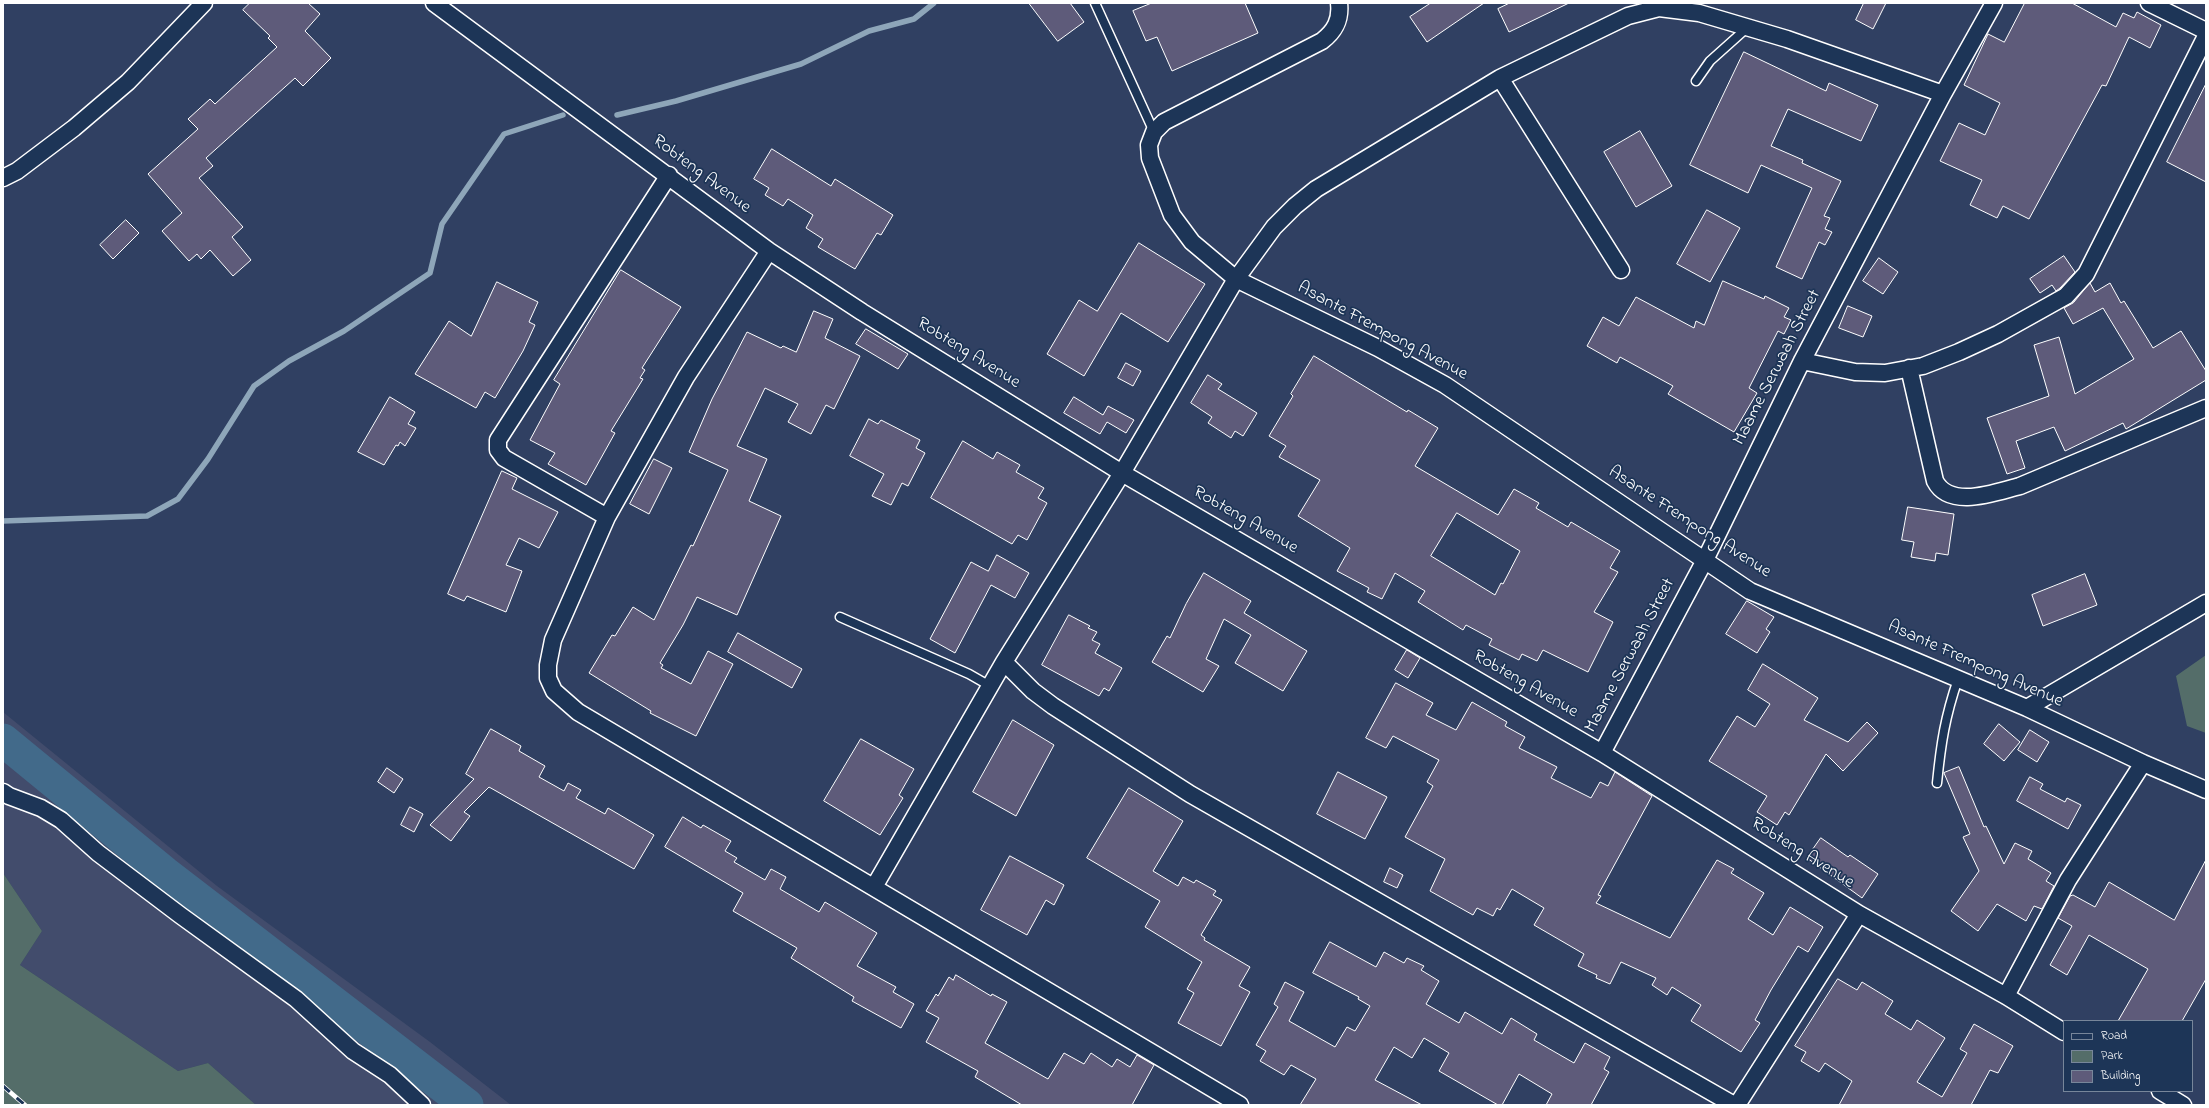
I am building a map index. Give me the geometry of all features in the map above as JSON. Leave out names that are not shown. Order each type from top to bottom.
[{"type":"street","points":[[3,178],[17,171],[74,128],[128,82],[204,3]]},
{"type":"street","name":"Robteng Avenue","points":[[434,3],[770,251],[862,312],[1122,473],[1602,753],[1859,914],[2006,996],[2063,1031]]},
{"type":"street","points":[[1154,132],[1164,122],[1322,41],[1332,33],[1338,21],[1339,3]]},
{"type":"street","name":"Maame Serwaah Street","points":[[1602,753],[1705,560],[1802,361],[1943,94],[1994,3]]},
{"type":"street","points":[[2149,3],[2206,31]]},
{"type":"street","points":[[874,887],[1004,662],[1122,473],[1236,279],[1274,227],[1294,206],[1316,189],[1500,78],[1628,16],[1659,8],[1699,13],[1748,27],[1787,39],[1943,94]]},
{"type":"street","points":[[1802,361],[1855,372],[1885,373],[1923,366],[1959,352],[1998,334],[2066,296],[2077,285],[2095,256],[2206,36]]},
{"type":"street","points":[[1500,78],[1621,270]]},
{"type":"street","name":"Asante Frempong Avenue","points":[[1154,132],[1149,145],[1150,158],[1172,215],[1192,242],[1236,279],[1378,348],[1445,385],[1737,583],[1763,597],[2027,708],[2143,764],[2206,790]]},
{"type":"street","points":[[607,516],[504,458],[498,450],[498,440],[669,175]]},
{"type":"street","points":[[770,251],[686,378],[607,516],[553,640],[548,665],[548,678],[554,692],[578,712],[1240,1105]]},
{"type":"street","points":[[1909,368],[1935,482],[1940,490],[1950,496],[1963,497],[1988,494],[2020,486],[2206,408]]},
{"type":"street","points":[[2027,708],[2206,603]]},
{"type":"street","points":[[1004,662],[1033,691],[1053,706],[1190,794],[1736,1105],[1859,914]]},
{"type":"street","points":[[2006,996],[2068,880],[2143,764]]},
{"type":"street","points":[[3,792],[41,808],[61,820],[98,853],[296,999],[353,1051],[390,1075],[422,1105]]},
{"type":"street","points":[[2162,1092],[2182,1105]]},
{"type":"lane","points":[[1095,3],[1154,132]]},
{"type":"lane","points":[[1696,81],[1710,61],[1748,27]]},
{"type":"lane","points":[[840,617],[969,674],[990,686]]},
{"type":"lane","points":[[1937,784],[1941,736],[1946,713],[1958,679]]},
{"type":"shaded area","points":[[3,712],[217,886],[430,1042],[511,1105],[256,1105],[208,1063],[178,1071],[20,965],[42,931],[3,873]]},
{"type":"green space","points":[[2206,655],[2206,733],[2187,726],[2176,676]]},
{"type":"green space","points":[[3,873],[42,931],[20,965],[178,1071],[208,1063],[256,1105],[3,1105]]},
{"type":"building","points":[[250,3],[308,3],[320,14],[305,31],[331,58],[303,86],[295,78],[206,158],[213,166],[199,178],[243,227],[232,237],[251,260],[233,276],[210,250],[201,259],[197,254],[189,261],[162,231],[182,213],[148,174],[198,129],[188,119],[210,99],[215,104],[277,47],[268,38],[270,36],[243,10]]},
{"type":"building","points":[[1029,3],[1070,3],[1084,22],[1058,41]]},
{"type":"building","points":[[1152,3],[1245,3],[1258,33],[1172,71],[1157,37],[1146,41],[1133,11]]},
{"type":"building","points":[[1431,3],[1484,3],[1427,42],[1410,17]]},
{"type":"building","points":[[1510,3],[1569,3],[1509,32],[1498,9]]},
{"type":"building","points":[[1864,3],[1886,3],[1873,29],[1856,20]]},
{"type":"building","points":[[2025,3],[2072,3],[2116,27],[2123,13],[2134,18],[2137,12],[2161,25],[2150,48],[2129,37],[2106,86],[2102,85],[2029,219],[2003,206],[1997,218],[1970,205],[1982,180],[1940,161],[1959,123],[1985,135],[2000,103],[1964,85],[1988,34],[2004,42]]},
{"type":"building","points":[[1744,52],[1826,91],[1829,83],[1878,105],[1861,141],[1788,109],[1771,146],[1803,160],[1802,163],[1841,181],[1824,216],[1830,218],[1825,229],[1832,232],[1825,245],[1819,242],[1802,279],[1776,267],[1812,188],[1761,165],[1748,193],[1690,165]]},
{"type":"building","points":[[2206,84],[2206,182],[2167,162]]},
{"type":"building","points":[[1640,131],[1672,186],[1636,207],[1604,152]]},
{"type":"building","points":[[772,149],[831,186],[835,179],[893,215],[881,235],[877,233],[855,269],[818,247],[823,239],[806,228],[813,215],[788,199],[783,206],[765,195],[769,188],[754,179]]},
{"type":"building","points":[[1707,210],[1740,228],[1710,282],[1677,264]]},
{"type":"building","points":[[126,220],[139,233],[113,259],[100,245]]},
{"type":"building","points":[[1139,243],[1205,284],[1168,342],[1121,313],[1084,376],[1047,354],[1079,300],[1097,311]]},
{"type":"building","points":[[2064,256],[2075,272],[2056,291],[2052,285],[2040,293],[2030,279]]},
{"type":"building","points":[[1879,258],[1898,272],[1883,294],[1863,281]]},
{"type":"building","points":[[621,270],[681,307],[642,368],[645,370],[640,378],[643,379],[611,431],[615,433],[586,485],[548,464],[555,453],[530,440],[560,384],[554,380]]},
{"type":"building","points":[[1723,281],[1764,299],[1765,296],[1789,308],[1784,317],[1791,320],[1784,334],[1778,331],[1749,388],[1757,393],[1734,432],[1668,394],[1673,386],[1620,357],[1617,363],[1587,346],[1603,317],[1619,326],[1636,297],[1694,328],[1696,321],[1704,325]]},
{"type":"building","points":[[497,282],[538,302],[529,322],[535,325],[523,351],[495,398],[485,392],[476,408],[415,374],[449,321],[471,336]]},
{"type":"building","points":[[2090,283],[2095,292],[2110,283],[2121,303],[2124,301],[2153,348],[2181,331],[2206,371],[2206,380],[2126,429],[2123,423],[2065,451],[2054,427],[2016,441],[2025,468],[2007,474],[1987,418],[2049,396],[2034,345],[2059,337],[2075,394],[2134,359],[2103,308],[2073,324],[2064,308],[2073,303]]},
{"type":"building","points":[[1848,306],[1872,316],[1863,337],[1839,328]]},
{"type":"building","points":[[814,311],[833,319],[825,338],[860,356],[834,409],[826,405],[811,434],[788,422],[798,404],[765,388],[737,446],[767,459],[749,501],[781,516],[737,615],[697,597],[683,625],[660,663],[663,665],[661,668],[691,684],[708,651],[733,664],[696,736],[650,713],[651,711],[589,673],[612,635],[615,636],[633,607],[654,620],[691,545],[693,546],[728,470],[689,452],[712,399],[747,332],[781,348],[783,346],[796,352]]},
{"type":"building","points":[[866,329],[908,354],[898,369],[856,344]]},
{"type":"building","points":[[1314,356],[1407,412],[1408,410],[1438,428],[1415,466],[1498,515],[1514,489],[1539,503],[1536,508],[1568,527],[1571,522],[1620,551],[1610,568],[1618,572],[1594,612],[1613,622],[1588,672],[1543,650],[1537,661],[1522,654],[1519,660],[1489,645],[1492,639],[1466,625],[1463,630],[1418,602],[1425,591],[1395,573],[1382,599],[1367,592],[1369,588],[1337,571],[1350,548],[1298,516],[1320,480],[1279,457],[1286,446],[1269,436],[1293,396],[1291,394]],"holes":[[[1457,513],[1520,551],[1503,584],[1501,583],[1495,595],[1431,556]]]},
{"type":"building","points":[[1126,363],[1141,371],[1133,386],[1118,378]]},
{"type":"building","points":[[1208,375],[1222,384],[1218,389],[1257,413],[1243,436],[1235,431],[1231,438],[1208,423],[1212,417],[1191,403]]},
{"type":"building","points":[[390,397],[415,412],[408,424],[416,428],[405,446],[400,442],[398,446],[396,445],[384,465],[358,452]]},
{"type":"building","points":[[1074,397],[1103,415],[1108,406],[1134,420],[1126,433],[1107,422],[1100,434],[1064,413]]},
{"type":"building","points":[[869,419],[878,424],[881,420],[920,440],[916,448],[925,453],[908,486],[902,483],[891,505],[872,496],[884,474],[850,456]]},
{"type":"building","points":[[963,441],[993,459],[997,452],[1020,465],[1016,472],[1044,488],[1038,498],[1047,503],[1027,540],[1018,535],[1012,544],[931,498]]},
{"type":"building","points":[[654,459],[672,468],[649,514],[630,504]]},
{"type":"building","points":[[502,471],[517,478],[512,489],[558,512],[539,548],[519,538],[506,565],[522,571],[506,612],[467,596],[464,601],[448,594]]},
{"type":"building","points":[[1908,507],[1954,514],[1948,555],[1936,553],[1935,561],[1911,557],[1914,542],[1902,540]]},
{"type":"building","points":[[997,555],[1029,573],[1015,598],[991,585],[955,653],[930,639],[971,562],[988,571]]},
{"type":"building","points":[[1204,573],[1251,601],[1244,613],[1307,651],[1283,691],[1235,663],[1251,635],[1224,619],[1206,659],[1219,666],[1203,692],[1152,662],[1167,636],[1170,638],[1186,604]]},
{"type":"building","points":[[2085,574],[2097,605],[2043,626],[2032,595]]},
{"type":"building","points":[[1747,601],[1774,617],[1766,629],[1770,632],[1757,653],[1726,634]]},
{"type":"building","points":[[1069,615],[1090,626],[1088,628],[1097,632],[1092,640],[1100,644],[1095,653],[1122,668],[1109,691],[1104,688],[1099,696],[1042,665]]},
{"type":"building","points":[[738,633],[802,669],[792,688],[728,652]]},
{"type":"building","points":[[1407,650],[1420,658],[1408,678],[1395,670]]},
{"type":"building","points":[[1763,664],[1818,698],[1804,720],[1848,742],[1867,722],[1878,733],[1843,771],[1826,754],[1789,815],[1785,812],[1777,825],[1757,812],[1767,796],[1709,761],[1737,716],[1755,727],[1770,704],[1748,690]]},
{"type":"building","points":[[1396,683],[1433,703],[1426,715],[1456,730],[1472,702],[1507,722],[1505,726],[1525,737],[1519,748],[1557,767],[1551,778],[1591,798],[1600,782],[1608,786],[1615,772],[1652,796],[1598,895],[1601,896],[1596,903],[1670,938],[1717,860],[1734,869],[1731,873],[1764,893],[1748,919],[1773,935],[1790,907],[1823,927],[1808,952],[1798,946],[1771,990],[1755,1020],[1760,1023],[1741,1052],[1691,1021],[1701,1005],[1672,987],[1667,995],[1652,985],[1656,978],[1621,962],[1610,984],[1596,978],[1597,975],[1578,966],[1584,954],[1534,925],[1544,908],[1512,889],[1500,910],[1497,908],[1493,916],[1477,908],[1473,915],[1430,891],[1445,859],[1405,837],[1433,786],[1427,782],[1439,760],[1393,736],[1386,748],[1366,738]]},
{"type":"building","points":[[1013,720],[1054,745],[1016,816],[973,792]]},
{"type":"building","points":[[1999,724],[2020,742],[2004,761],[1984,744]]},
{"type":"building","points":[[491,729],[521,746],[519,751],[545,766],[539,777],[564,791],[568,783],[581,790],[576,798],[605,814],[608,808],[654,835],[634,869],[489,787],[464,812],[470,816],[451,841],[430,825],[474,779],[466,774]]},
{"type":"building","points":[[2030,730],[2049,742],[2037,762],[2018,750]]},
{"type":"building","points":[[861,739],[914,769],[899,795],[903,798],[880,835],[824,801]]},
{"type":"building","points":[[1959,767],[1984,827],[1986,826],[2004,864],[2015,843],[2032,851],[2028,859],[2051,873],[2046,881],[2054,886],[2042,909],[2034,906],[2026,921],[1997,904],[1978,931],[1951,911],[1979,871],[1963,837],[1970,834],[1944,773]]},
{"type":"building","points":[[387,768],[403,779],[394,793],[378,782]]},
{"type":"building","points":[[1338,772],[1387,797],[1365,839],[1317,814]]},
{"type":"building","points":[[2030,777],[2043,784],[2040,789],[2065,802],[2067,798],[2081,805],[2068,829],[2017,801]]},
{"type":"building","points":[[1129,788],[1183,821],[1153,871],[1178,886],[1183,877],[1194,883],[1196,880],[1216,891],[1213,895],[1222,900],[1201,935],[1205,938],[1204,940],[1250,967],[1239,986],[1250,992],[1221,1046],[1178,1023],[1194,993],[1187,989],[1202,962],[1145,927],[1160,901],[1087,858]]},
{"type":"building","points":[[410,807],[423,814],[414,832],[401,825]]},
{"type":"building","points":[[683,817],[701,828],[703,825],[731,841],[725,851],[737,858],[734,862],[765,880],[771,869],[786,877],[780,889],[819,912],[825,902],[877,933],[857,966],[896,987],[893,992],[914,1004],[901,1028],[852,1001],[854,997],[791,958],[797,948],[733,911],[743,893],[665,847]]},
{"type":"building","points":[[1821,838],[1848,857],[1850,855],[1878,874],[1862,898],[1807,858]]},
{"type":"building","points":[[1010,856],[1064,885],[1054,905],[1046,900],[1027,935],[981,910]]},
{"type":"building","points":[[2206,860],[2206,979],[2183,1020],[2119,1020],[2148,969],[2089,935],[2067,975],[2050,965],[2072,926],[2058,918],[2070,896],[2073,895],[2095,907],[2109,882],[2174,920]]},
{"type":"building","points":[[1390,868],[1403,875],[1397,888],[1384,882]]},
{"type":"building","points":[[1330,942],[1376,967],[1384,952],[1404,963],[1407,958],[1424,966],[1421,970],[1439,981],[1426,1004],[1459,1023],[1465,1012],[1502,1034],[1511,1018],[1537,1034],[1534,1040],[1574,1063],[1585,1043],[1610,1057],[1604,1069],[1609,1072],[1591,1105],[1546,1105],[1552,1094],[1519,1074],[1502,1105],[1498,1105],[1439,1071],[1449,1053],[1424,1038],[1412,1058],[1394,1047],[1375,1080],[1422,1105],[1300,1105],[1316,1079],[1291,1065],[1284,1075],[1260,1061],[1266,1051],[1256,1045],[1278,1007],[1274,1004],[1285,982],[1304,992],[1289,1021],[1335,1047],[1347,1027],[1355,1031],[1370,1006],[1358,999],[1359,997],[1313,973]]},
{"type":"building","points":[[956,975],[991,996],[992,994],[1007,1002],[985,1043],[1048,1079],[1064,1053],[1084,1064],[1091,1053],[1112,1067],[1117,1059],[1130,1067],[1137,1055],[1154,1065],[1132,1105],[1022,1105],[975,1077],[978,1071],[926,1042],[939,1018],[926,1011],[936,994],[938,996],[949,977],[953,980]]},
{"type":"building","points":[[1838,979],[1857,990],[1862,982],[1893,1001],[1885,1014],[1911,1030],[1917,1020],[1945,1038],[1917,1082],[1942,1097],[1967,1053],[1960,1049],[1974,1024],[2013,1046],[1998,1073],[1990,1070],[1971,1105],[1839,1105],[1852,1081],[1825,1063],[1819,1072],[1801,1061],[1806,1052],[1795,1046]]},
{"type":"waterway","points":[[617,115],[676,101],[801,64],[869,31],[914,19],[934,3]]},
{"type":"waterway","points":[[3,521],[147,516],[178,499],[208,459],[254,386],[289,361],[344,331],[430,273],[442,224],[504,134],[563,115]]},
{"type":"waterway","points":[[3,740],[165,873],[467,1105]]},
{"type":"railway","points":[[3,1086],[25,1105]]}]
